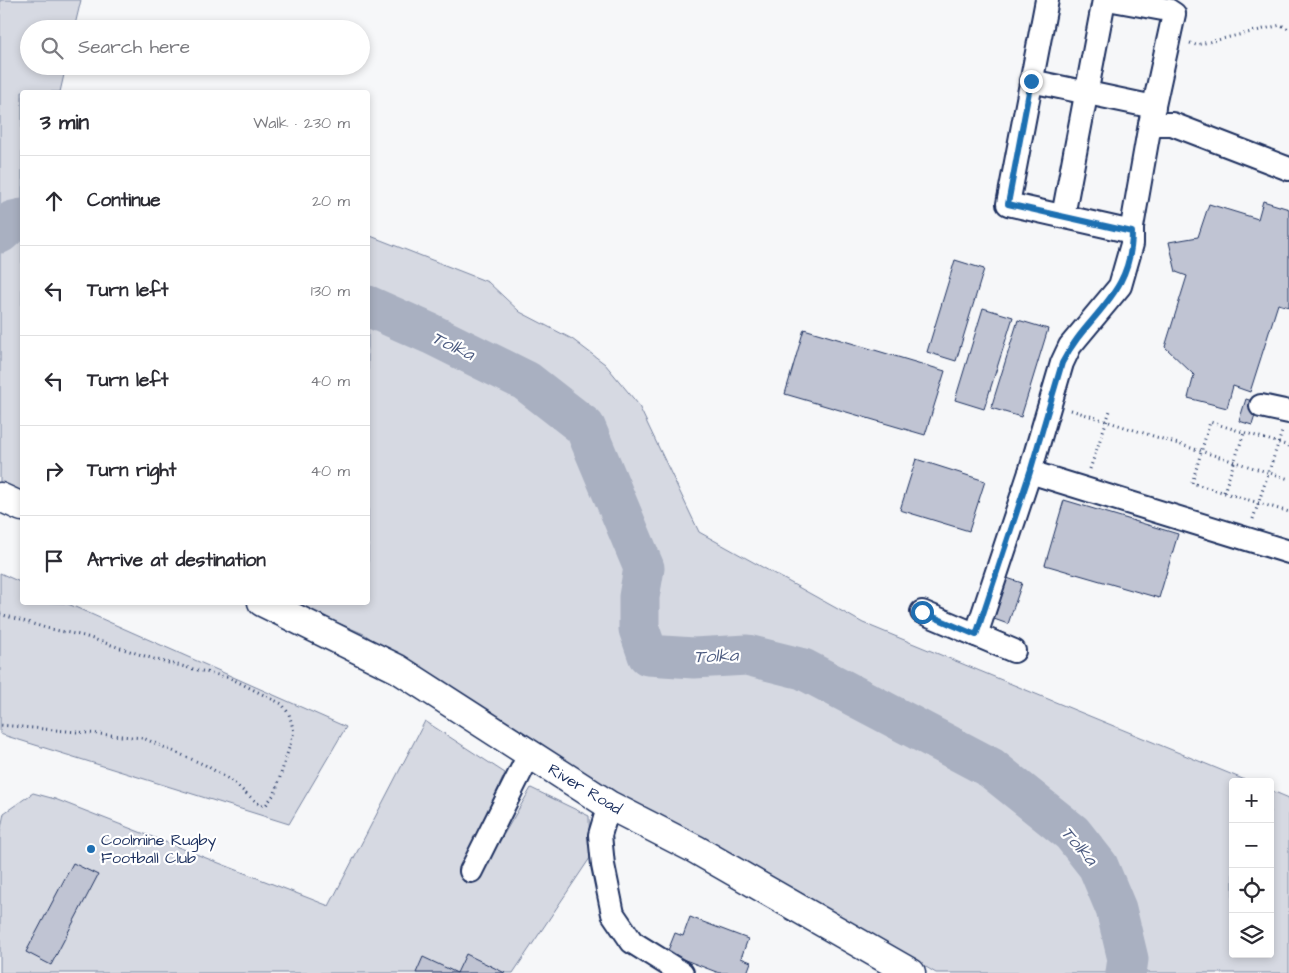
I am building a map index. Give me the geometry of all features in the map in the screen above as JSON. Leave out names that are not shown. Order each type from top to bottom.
[{"type":"main road","points":[[0,497],[20,506]]},
{"type":"main road","name":"River Road","points":[[268,605],[398,670],[609,805],[696,850],[911,973]]},
{"type":"lane","points":[[1047,0],[1008,204],[1132,232]]},
{"type":"lane","points":[[1063,216],[1104,0]]},
{"type":"lane","points":[[976,635],[1030,472],[1062,363],[1070,346],[1120,286],[1132,244],[1132,232],[1152,116],[1174,14],[1168,10],[1113,0]]},
{"type":"lane","points":[[1031,81],[1087,93],[1289,169]]},
{"type":"lane","points":[[1261,406],[1289,412]]},
{"type":"lane","points":[[1030,472],[1289,552]]},
{"type":"lane","points":[[922,612],[1014,651]]},
{"type":"lane","points":[[471,871],[529,755]]},
{"type":"lane","points":[[609,805],[600,835],[603,865],[613,914],[632,942],[682,973]]},
{"type":"path","points":[[1169,35],[1177,40],[1196,45],[1280,25],[1289,29]]},
{"type":"path","points":[[1066,408],[1289,479]]},
{"type":"path","points":[[1082,470],[1089,473],[1111,408]]},
{"type":"path","points":[[1252,525],[1289,412]]},
{"type":"path","points":[[1289,446],[1210,422],[1192,483],[1289,512]]},
{"type":"path","points":[[1224,492],[1244,432]]},
{"type":"path","points":[[0,614],[46,628],[84,636],[158,660],[230,678],[282,704],[290,714],[294,732],[275,793],[266,804],[260,805],[229,779],[205,765],[143,738],[0,725]]},
{"type":"shaded area","points":[[0,0],[81,0],[76,20],[20,20],[20,75],[64,75],[60,90],[20,90],[20,492],[0,484]]},
{"type":"shaded area","points":[[370,236],[488,282],[520,312],[572,339],[605,364],[638,404],[699,532],[863,623],[1240,778],[1229,778],[1229,958],[1274,958],[1274,792],[1289,798],[1289,973],[936,973],[798,891],[608,794],[438,685],[364,634],[296,605],[370,605]]},
{"type":"shaded area","points":[[0,573],[20,582],[20,605],[71,605],[346,727],[289,824],[0,734]]},
{"type":"shaded area","name":"Coolmine Rugby Football Club","points":[[425,721],[505,773],[475,840],[494,851],[531,788],[589,816],[590,858],[513,973],[0,973],[0,833],[4,813],[33,793],[55,799],[329,906]]},
{"type":"building","points":[[1263,201],[1289,209],[1289,307],[1278,304],[1250,392],[1233,386],[1227,408],[1188,398],[1194,375],[1165,347],[1187,276],[1176,272],[1169,242],[1198,237],[1209,204],[1258,219]]},
{"type":"building","points":[[955,260],[984,269],[956,361],[927,352]]},
{"type":"building","points":[[983,308],[1013,317],[984,409],[955,400]]},
{"type":"building","points":[[1018,320],[1048,329],[1021,417],[991,408]]},
{"type":"building","points":[[804,329],[945,371],[925,435],[785,394]]},
{"type":"building","points":[[1246,399],[1259,403],[1252,425],[1239,421]]},
{"type":"building","points":[[916,459],[985,481],[969,531],[900,510]]},
{"type":"building","points":[[1064,500],[1178,534],[1159,598],[1045,565]]},
{"type":"building","points":[[1007,578],[1022,583],[1008,624],[994,619]]},
{"type":"building","points":[[73,863],[98,875],[51,965],[26,952]]},
{"type":"building","points":[[690,917],[748,939],[741,958],[751,962],[747,973],[719,973],[667,953],[675,933],[683,936]]},
{"type":"building","points":[[466,954],[505,973],[457,973]]},
{"type":"building","points":[[423,957],[457,973],[416,973]]},
{"type":"waterway","name":"Tolka","points":[[0,233],[13,221],[20,219]]},
{"type":"waterway","name":"Tolka","points":[[370,307],[431,334],[526,381],[585,427],[644,568],[639,597],[639,629],[648,655],[694,658],[747,655],[803,669],[991,768],[1072,833],[1098,866],[1116,909],[1128,959],[1126,973]]},
{"type":"place","name":"Coolmine Rugby Football Club","points":[[91,849]]},
{"type":"route","points":[[922,612],[976,635],[1030,472],[1062,363],[1070,346],[1101,312],[1120,286],[1132,244],[1132,232],[1008,204],[1031,81]]}]
